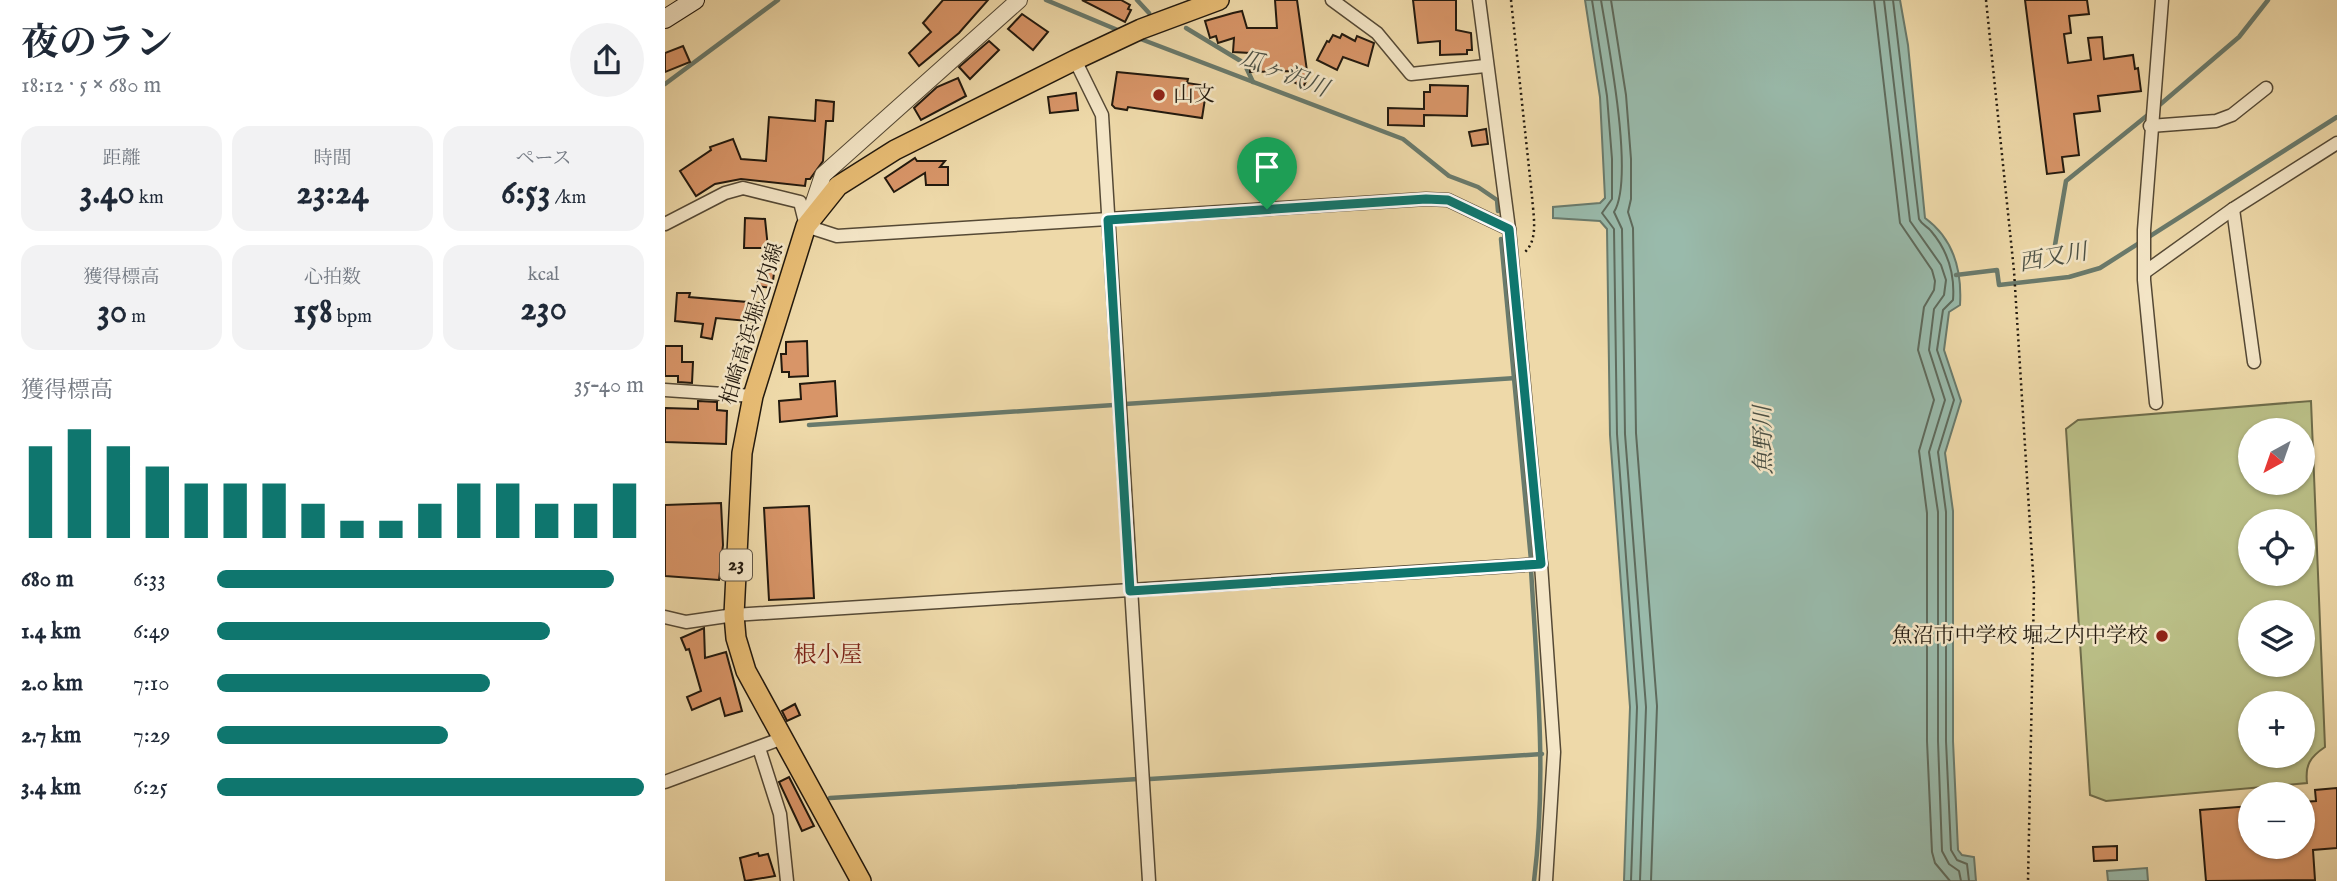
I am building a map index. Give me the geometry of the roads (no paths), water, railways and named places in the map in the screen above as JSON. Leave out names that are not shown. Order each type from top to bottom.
[{"type":"main road","points":[[665,19],[695,0]]},
{"type":"main road","name":"柏崎高浜堀之内線","points":[[861,881],[746,671],[736,638],[734,615],[742,453],[753,396],[806,226],[838,186],[895,150],[1141,29],[1219,0]]},
{"type":"street","points":[[806,226],[823,175],[1019,0]]},
{"type":"street","points":[[1332,0],[1377,33],[1411,74],[1485,66]]},
{"type":"street","points":[[1479,0],[1485,66],[1509,229],[1541,564],[1554,752],[1546,881]]},
{"type":"street","points":[[2157,402],[2144,230],[2150,124],[2163,20],[2162,0]]},
{"type":"street","points":[[1075,60],[1101,115],[1149,881]]},
{"type":"street","points":[[2150,124],[2216,121],[2232,116],[2266,88]]},
{"type":"street","points":[[2145,268],[2337,143]]},
{"type":"street","points":[[665,225],[725,193],[743,188],[800,202],[806,226]]},
{"type":"street","points":[[806,226],[837,236],[1426,199],[1448,200],[1509,229]]},
{"type":"street","points":[[2233,209],[2254,362]]},
{"type":"street","points":[[665,390],[753,396]]},
{"type":"street","points":[[665,617],[686,622],[734,615],[1541,564]]},
{"type":"street","points":[[665,782],[783,738]]},
{"type":"street","points":[[759,748],[780,814],[787,881]]},
{"type":"water","name":"魚野川","points":[[1585,0],[1900,0],[1908,45],[1925,218],[1935,226],[1949,246],[1959,280],[1960,305],[1949,312],[1944,350],[1961,401],[1945,453],[1953,511],[1953,741],[1958,850],[1962,855],[1974,857],[1976,881],[1624,881],[1630,707],[1610,435],[1607,229],[1600,221],[1553,218],[1553,207],[1600,203],[1605,198],[1600,97]]},
{"type":"water","points":[[2147,868],[2148,881],[2108,881],[2107,871]]},
{"type":"waterway","name":"瓜ヶ沢川","points":[[665,84],[778,0]]},
{"type":"waterway","name":"瓜ヶ沢川","points":[[1046,0],[1120,31]]},
{"type":"waterway","points":[[1137,0],[1149,13]]},
{"type":"waterway","points":[[2156,108],[2239,37],[2268,0]]},
{"type":"waterway","points":[[1186,28],[1244,63],[1253,82]]},
{"type":"waterway","name":"瓜ヶ沢川","points":[[1138,38],[1403,139],[1449,176],[1478,187],[1497,200],[1498,211]]},
{"type":"waterway","points":[[2055,245],[2066,181],[2149,114]]},
{"type":"waterway","name":"西又川","points":[[1956,275],[1997,270],[1999,285],[2069,277],[2100,268],[2337,117]]},
{"type":"waterway","points":[[1501,239],[1531,560]]},
{"type":"waterway","points":[[1125,404],[1516,378]]},
{"type":"waterway","points":[[809,425],[1114,405]]},
{"type":"waterway","points":[[1531,569],[1540,764],[1534,881]]},
{"type":"waterway","points":[[1150,779],[1542,754]]},
{"type":"waterway","points":[[830,798],[1138,779]]},
{"type":"place","name":"山文","points":[[1159,95]]},
{"type":"place","name":"魚沼市中学校 堀之内中学校","points":[[2162,636]]},
{"type":"district","name":"根小屋","points":[[828,655]]}]
